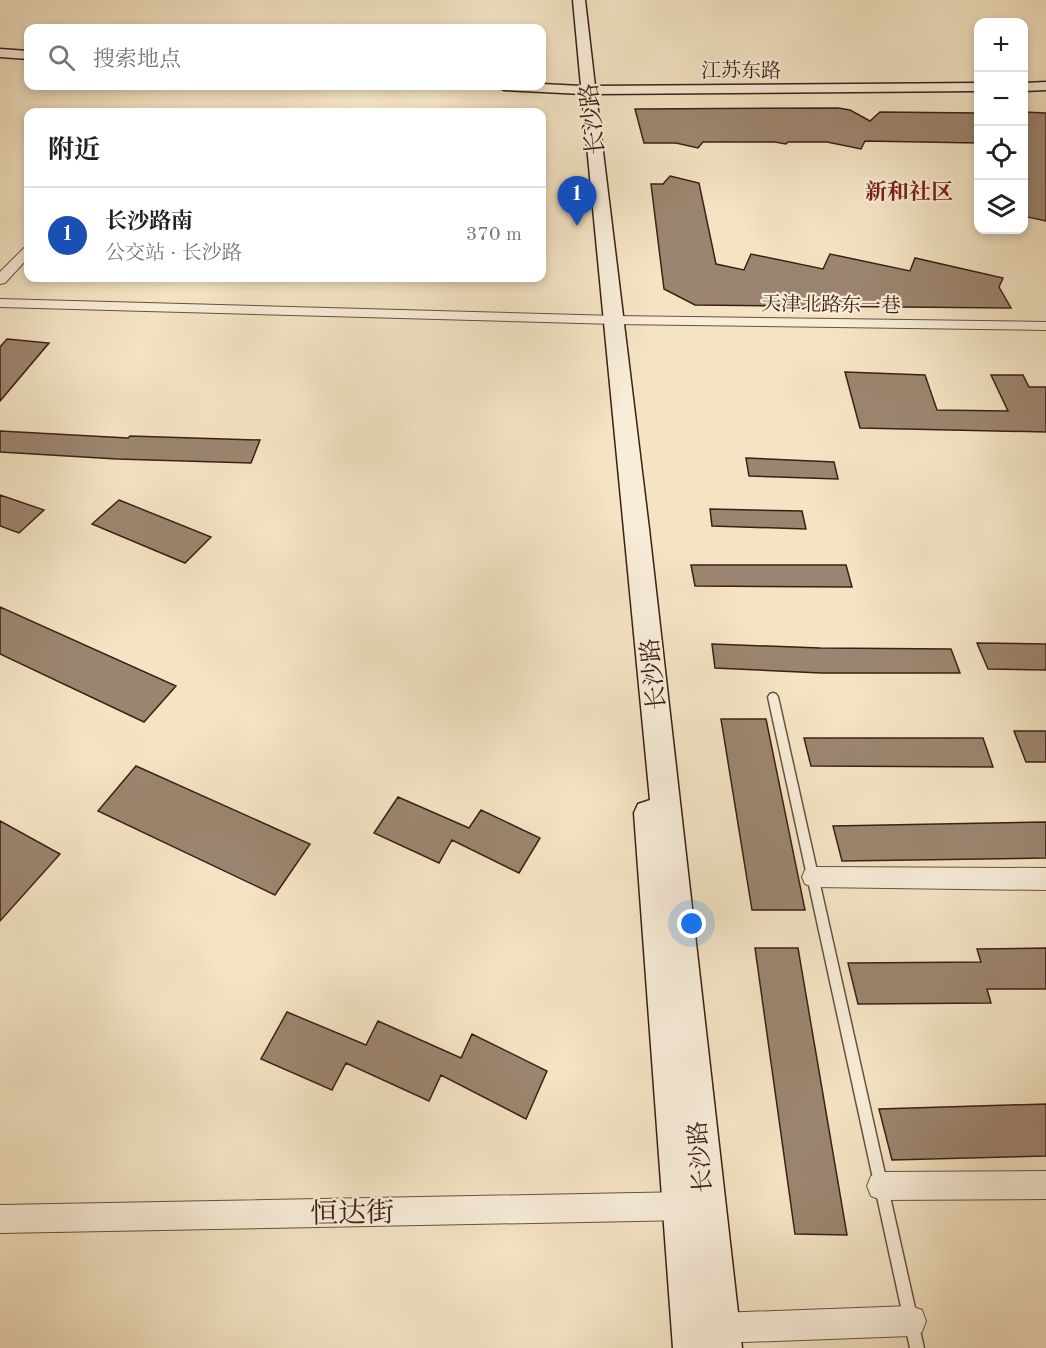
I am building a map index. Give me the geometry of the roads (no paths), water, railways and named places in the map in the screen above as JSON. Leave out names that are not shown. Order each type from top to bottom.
[{"type":"street","name":"长沙路","points":[[571,0],[584,90],[607,320],[682,958],[693,1206],[694,1348]]},
{"type":"street","name":"长沙路","points":[[579,0],[584,90]]},
{"type":"street","points":[[0,53],[24,55]]},
{"type":"street","points":[[1028,87],[1046,86]]},
{"type":"street","name":"江苏东路","points":[[546,88],[584,90],[974,87]]},
{"type":"street","points":[[0,280],[24,255]]},
{"type":"street","name":"天津北路东一巷","points":[[0,303],[607,320],[1046,326]]},
{"type":"street","points":[[813,877],[1046,879]]},
{"type":"street","points":[[881,1186],[1046,1185]]},
{"type":"street","name":"长沙路","points":[[693,1206],[720,1338]]},
{"type":"street","name":"恒达街","points":[[0,1219],[693,1206]]},
{"type":"street","points":[[720,1338],[914,1334]]},
{"type":"lane","points":[[773,697],[914,1334]]},
{"type":"place","name":"长沙路南","points":[[577,226]]},
{"type":"district","name":"新和社区","points":[[909,191]]}]
